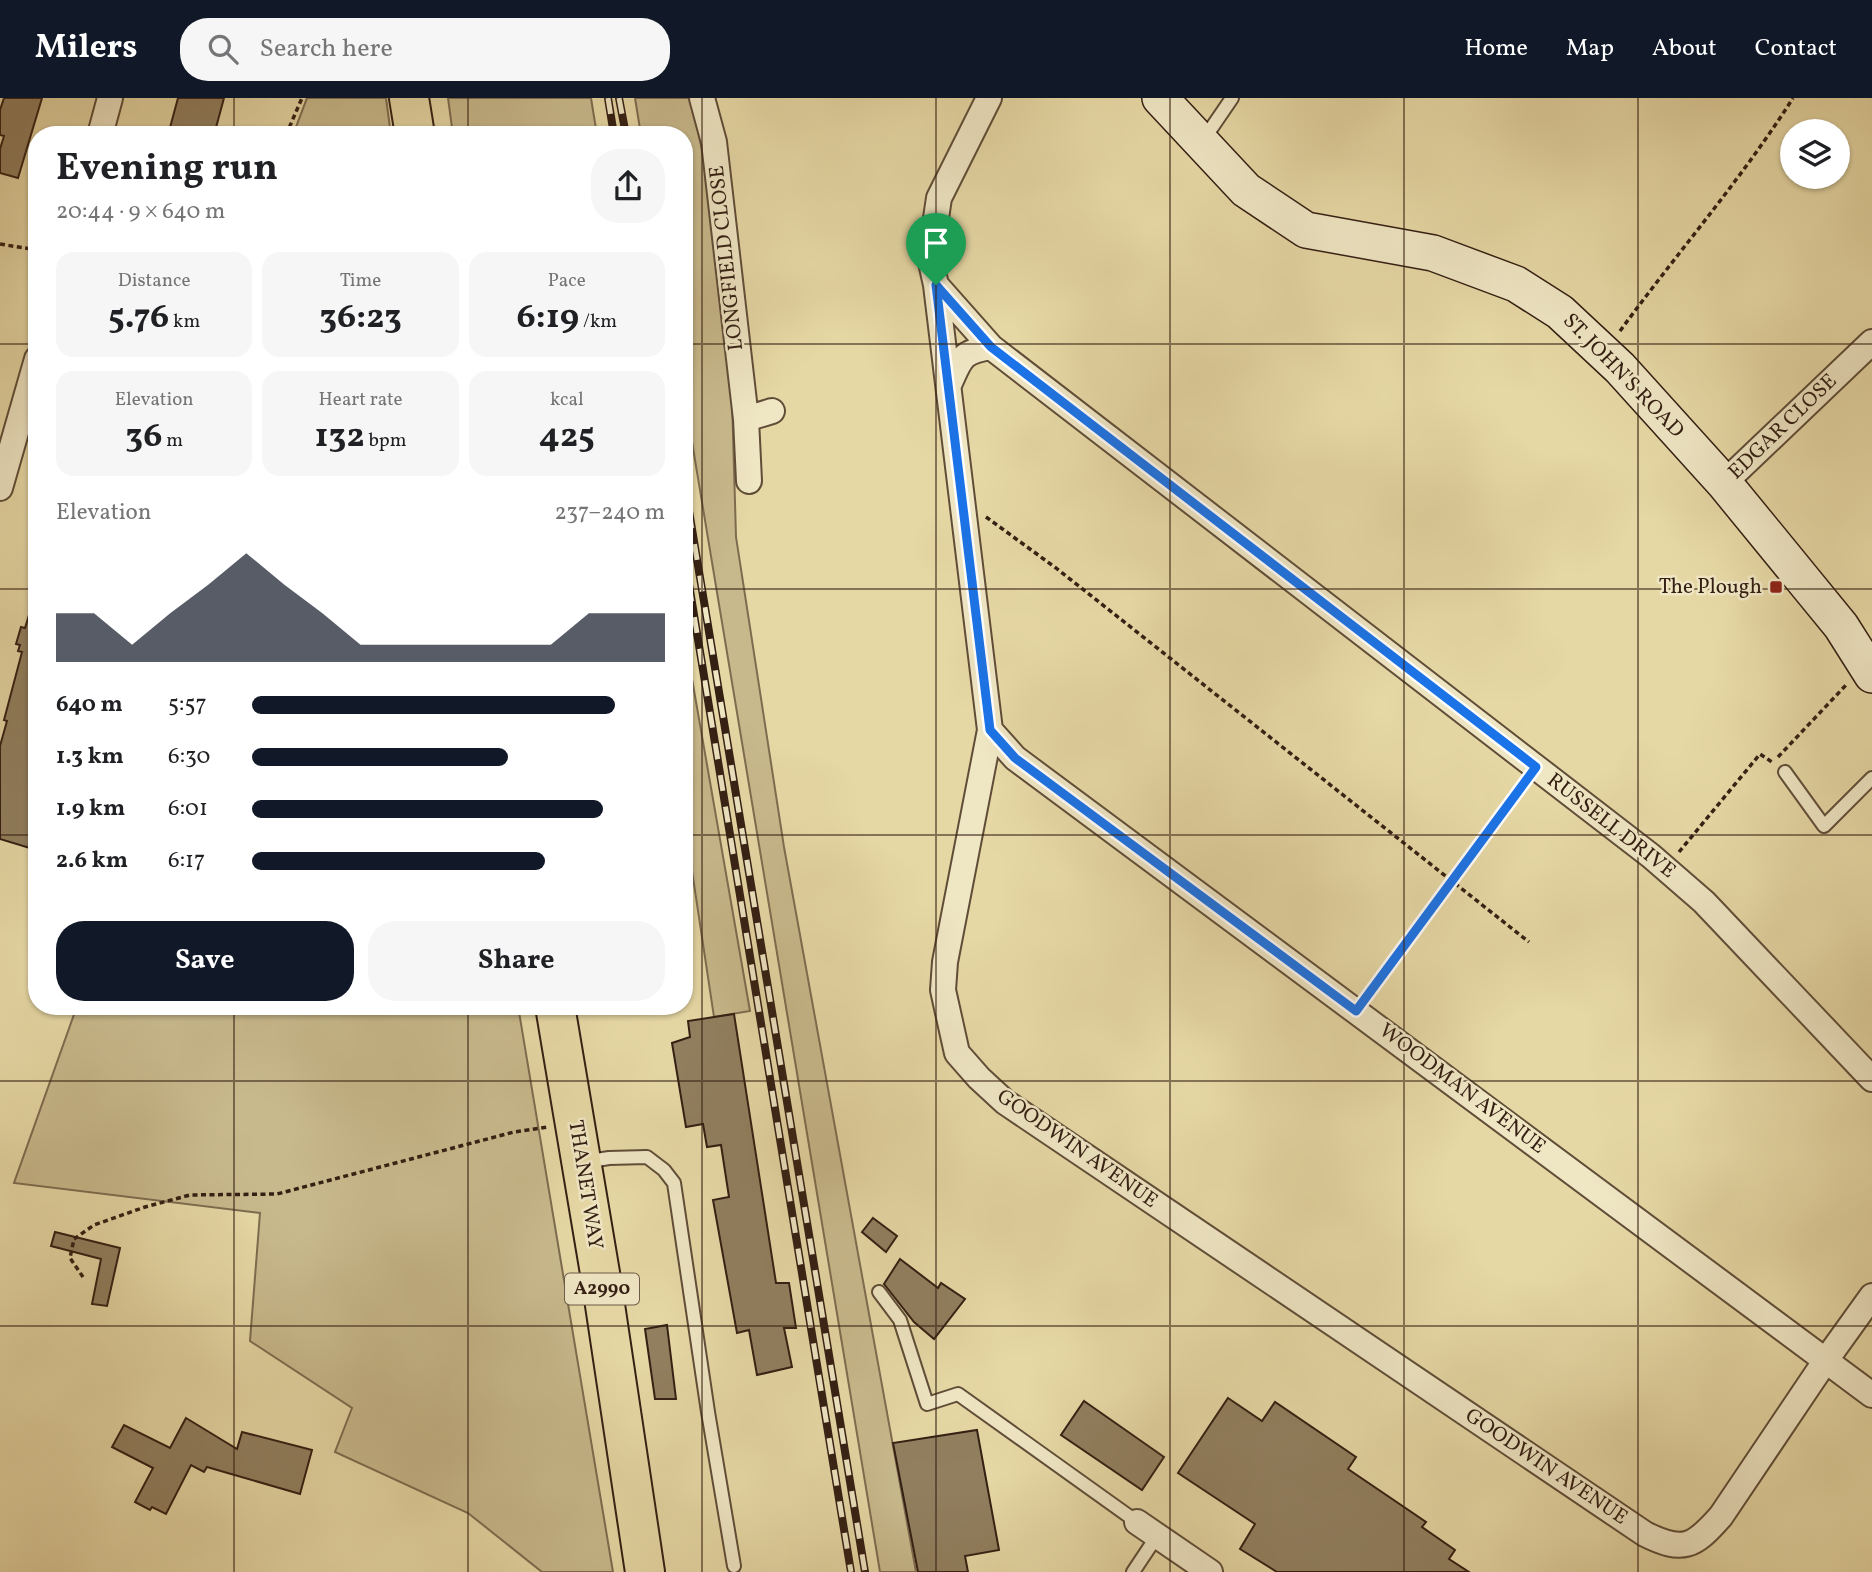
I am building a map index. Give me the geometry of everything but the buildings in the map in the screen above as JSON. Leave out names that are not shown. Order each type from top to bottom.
[{"type":"main road","points":[[409,98],[414,126]]},
{"type":"main road","name":"ST. JOHN'S ROAD","points":[[1160,98],[1246,190],[1306,230],[1433,253],[1516,284],[1560,312],[1605,352],[1724,483],[1841,626],[1869,670]]},
{"type":"main road","name":"THANET WAY","points":[[556,1015],[645,1572]]},
{"type":"street","points":[[102,126],[110,98]]},
{"type":"street","name":"LONGFIELD CLOSE","points":[[702,98],[714,142],[746,419],[750,481]]},
{"type":"street","name":"GOODWIN AVENUE","points":[[989,98],[939,198],[930,258],[949,386],[990,730],[945,962],[943,990],[957,1053],[979,1079],[1005,1102],[1633,1526],[1667,1545],[1681,1545],[1703,1536],[1721,1516],[1826,1360]]},
{"type":"street","name":"RUSSELL DRIVE","points":[[936,285],[991,347],[1666,869],[1704,902],[1872,1079]]},
{"type":"street","name":"EDGAR CLOSE","points":[[1724,483],[1872,342]]},
{"type":"street","points":[[949,386],[961,357],[974,350],[991,347]]},
{"type":"street","points":[[0,488],[28,390]]},
{"type":"street","points":[[746,419],[772,411]]},
{"type":"street","name":"WOODMAN AVENUE","points":[[990,730],[1015,758],[1872,1395]]},
{"type":"street","points":[[1826,1360],[1872,1296]]},
{"type":"street","points":[[1147,1529],[1210,1572]]},
{"type":"lane","points":[[1202,143],[1232,98]]},
{"type":"lane","points":[[1784,772],[1824,826],[1872,778]]},
{"type":"lane","points":[[580,1163],[608,1158],[647,1157],[664,1170],[674,1183],[734,1566]]},
{"type":"lane","points":[[879,1292],[900,1320],[927,1404],[958,1394],[1147,1529],[1133,1572]]},
{"type":"path","points":[[290,126],[302,98]]},
{"type":"path","points":[[1605,352],[1698,232],[1793,98]]},
{"type":"path","points":[[0,244],[28,249]]},
{"type":"path","points":[[962,499],[1056,568],[1529,942]]},
{"type":"path","points":[[1666,869],[1760,754],[1773,762],[1858,671],[1869,670]]},
{"type":"path","points":[[1356,1011],[1536,767]]},
{"type":"path","points":[[83,1277],[70,1258],[74,1239],[94,1225],[145,1207],[190,1195],[277,1194],[514,1132],[574,1123]]},
{"type":"shaded area","points":[[307,98],[386,98],[390,126],[296,126]]},
{"type":"shaded area","points":[[448,98],[591,98],[596,126],[452,126]]},
{"type":"shaded area","points":[[635,98],[691,98],[709,183],[732,399],[736,537],[784,847],[916,1572],[880,1572],[693,448],[693,126],[640,126]]},
{"type":"shaded area","points":[[693,685],[750,1011],[714,1017],[693,878]]},
{"type":"shaded area","points":[[74,1015],[520,1015],[613,1572],[542,1572],[468,1513],[335,1452],[352,1408],[250,1341],[260,1213],[14,1183]]},
{"type":"railway","points":[[608,98],[613,126]]},
{"type":"railway","points":[[619,98],[624,126]]},
{"type":"railway","points":[[693,535],[865,1572]]},
{"type":"railway","points":[[693,609],[851,1572]]},
{"type":"place","name":"The Plough","points":[[1776,587]]},
{"type":"route","points":[[936,285],[991,347],[1536,767],[1356,1011],[1015,758],[990,730],[936,285]]}]
